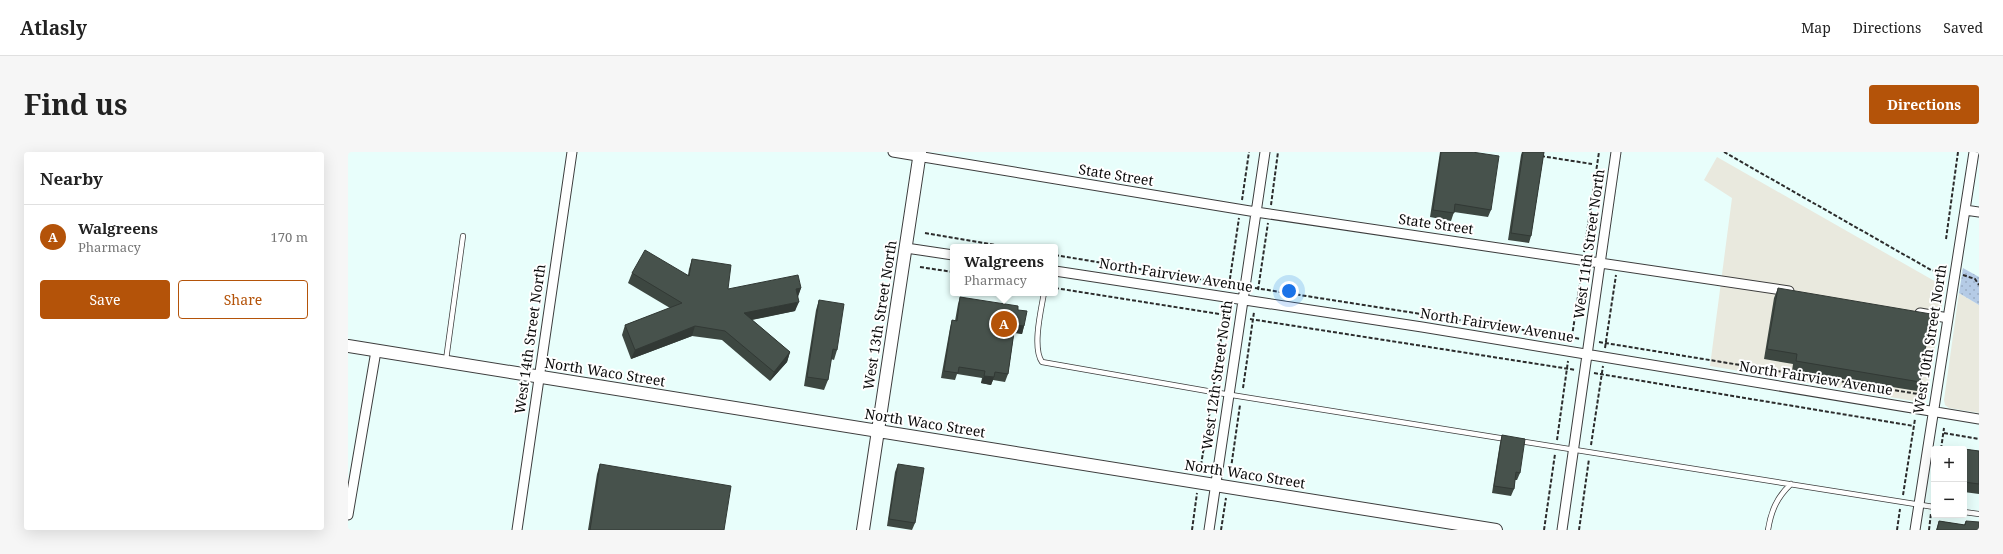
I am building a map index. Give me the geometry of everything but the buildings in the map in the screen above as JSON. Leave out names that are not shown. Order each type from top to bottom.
[{"type":"street","name":"West 14th Street North","points":[[517,530],[572,152]]},
{"type":"street","points":[[893,152],[920,154]]},
{"type":"street","name":"West 12th Street North","points":[[1209,530],[1265,152]]},
{"type":"street","name":"West 11th Street North","points":[[1562,530],[1590,341],[1613,152]]},
{"type":"street","name":"West 10th Street North","points":[[1915,530],[1974,152]]},
{"type":"street","name":"State Street","points":[[920,154],[1241,210],[1600,262],[1800,293]]},
{"type":"street","name":"West 13th Street North","points":[[863,530],[920,154]]},
{"type":"street","points":[[1965,210],[1979,212]]},
{"type":"street","points":[[906,248],[950,255]]},
{"type":"street","name":"North Fairview Avenue","points":[[1058,271],[1588,354],[1979,419]]},
{"type":"street","points":[[1909,311],[1948,318]]},
{"type":"street","name":"North Waco Street","points":[[348,346],[1496,530]]},
{"type":"street","points":[[348,515],[376,350]]},
{"type":"lane","points":[[446,362],[463,236]]},
{"type":"lane","points":[[1043,296],[1040,315],[1038,355],[1042,362],[1213,392],[1509,440]]},
{"type":"lane","points":[[1517,441],[1931,507]]},
{"type":"lane","points":[[1768,530],[1771,511],[1782,492],[1791,484]]},
{"type":"lane","points":[[1967,512],[1979,514]]},
{"type":"path","points":[[1192,530],[1250,152]]},
{"type":"path","points":[[1221,530],[1278,152]]},
{"type":"path","points":[[1724,152],[1931,270]]},
{"type":"path","points":[[1946,239],[1958,152]]},
{"type":"path","points":[[1541,156],[1592,164]]},
{"type":"path","points":[[925,233],[989,244]]},
{"type":"path","points":[[1058,256],[1245,287],[1606,343],[1918,394],[1897,530]]},
{"type":"path","points":[[1579,530],[1616,274],[1613,264]]},
{"type":"path","points":[[920,267],[950,272]]},
{"type":"path","points":[[1058,288],[1601,374],[1914,426]]},
{"type":"path","points":[[1942,446],[1944,428]]},
{"type":"path","points":[[1944,433],[1979,440]]},
{"type":"shaded area","points":[[1717,157],[1945,287],[1926,399],[1919,402],[1710,366],[1732,198],[1704,180]]},
{"type":"shaded area","points":[[1963,268],[1979,277],[1979,305],[1959,293]]},
{"type":"shaded area","points":[[1959,293],[1979,305],[1979,413],[1949,408],[1945,405],[1944,400]]},
{"type":"place","name":"Walgreens","points":[[1004,324]]}]
